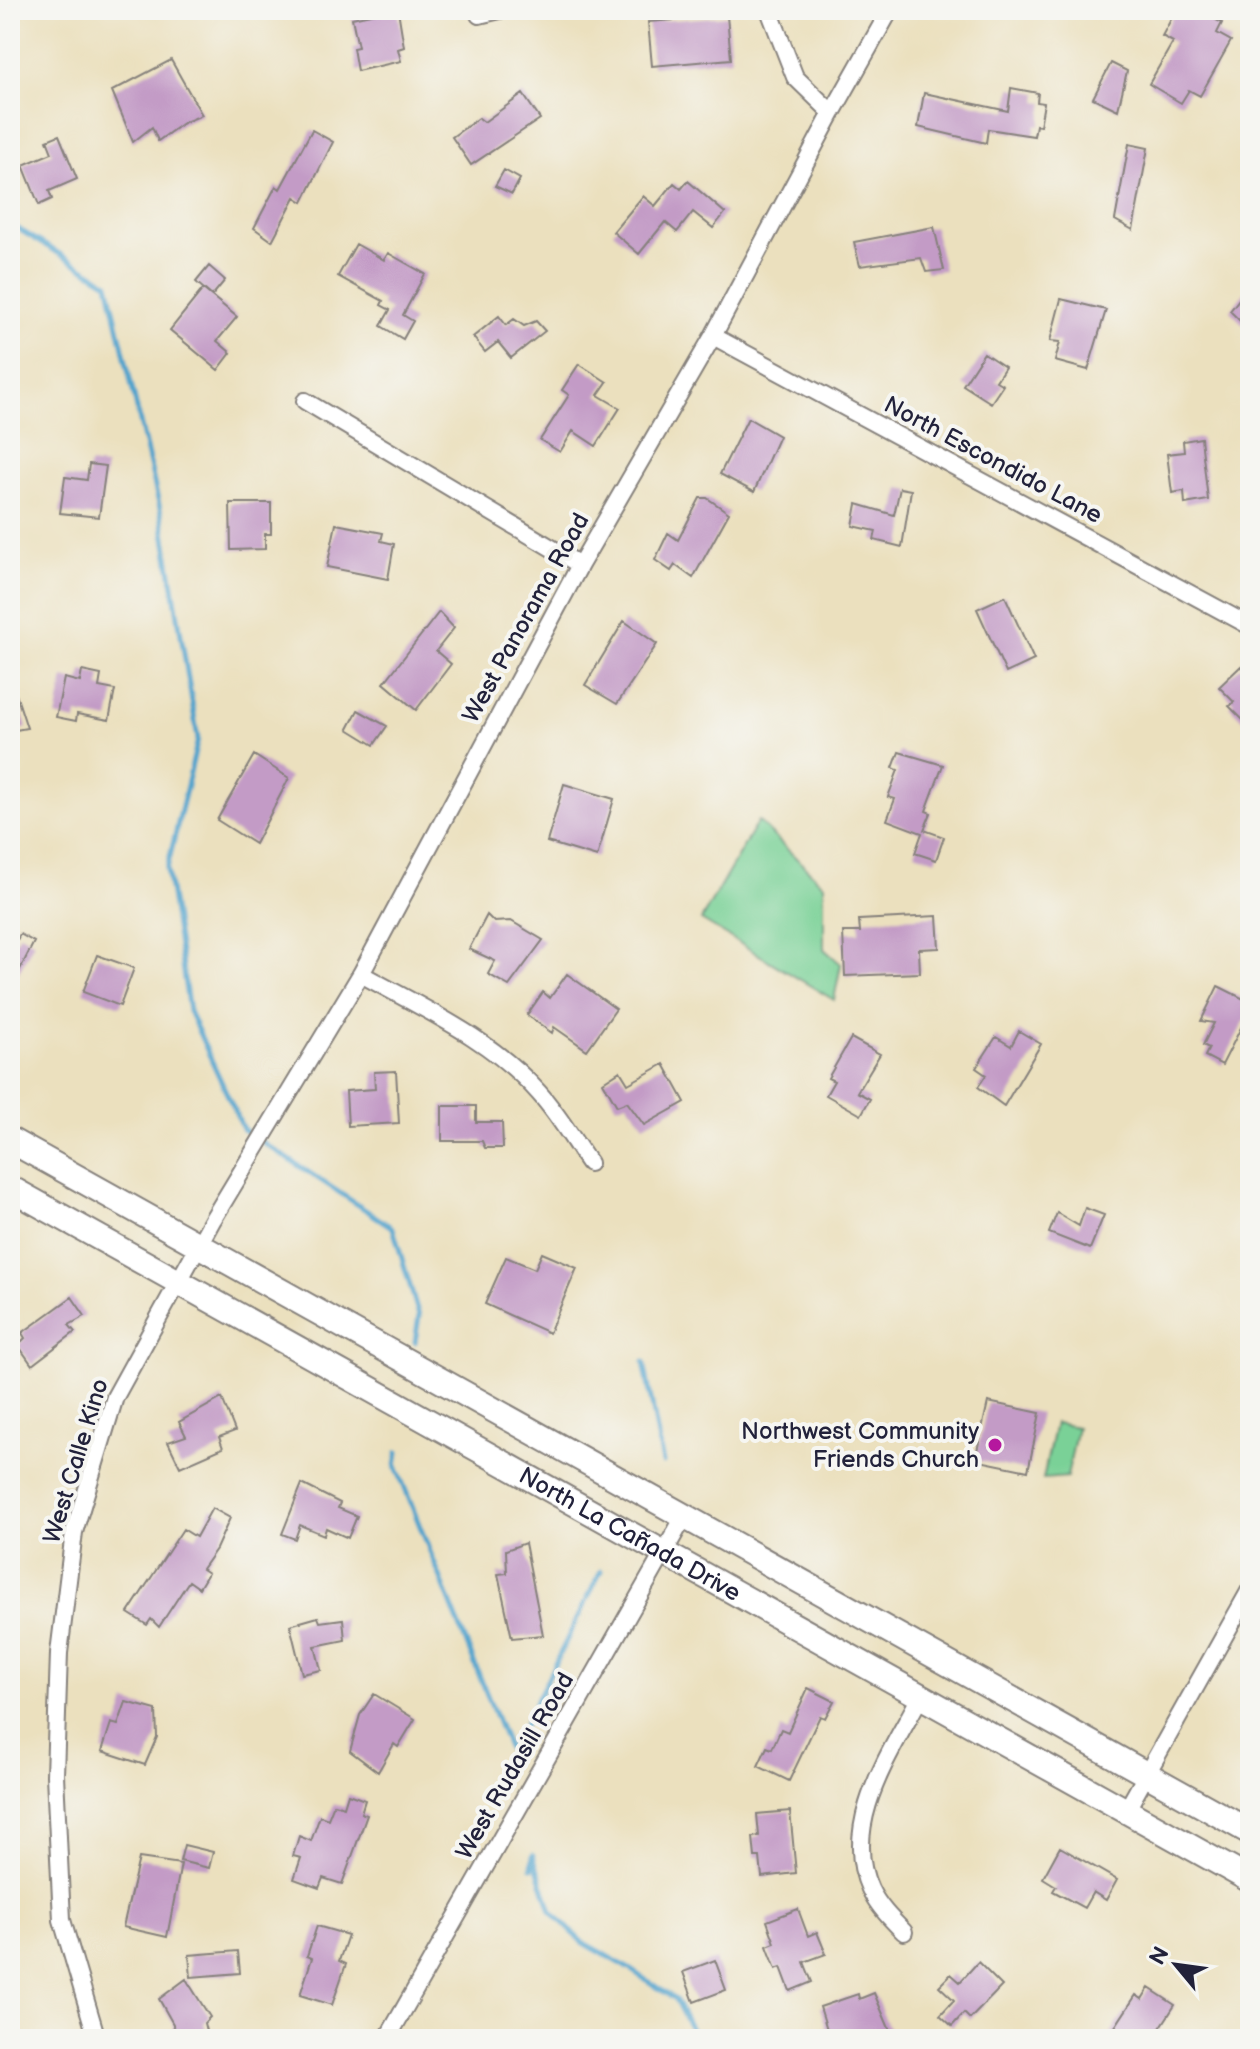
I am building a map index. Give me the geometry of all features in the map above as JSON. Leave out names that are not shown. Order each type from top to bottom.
[{"type":"main road","name":"North La Cañada Drive","points":[[10,1140],[1250,1832]]},
{"type":"main road","name":"North La Cañada Drive","points":[[10,1188],[1250,1880]]},
{"type":"street","points":[[479,15],[500,10]]},
{"type":"street","points":[[769,10],[795,77],[832,113]]},
{"type":"street","name":"West Panorama Road","points":[[198,1245],[361,974],[580,565],[713,336],[890,10]]},
{"type":"street","name":"North Escondido Lane","points":[[713,336],[1250,626]]},
{"type":"street","points":[[305,401],[580,565]]},
{"type":"street","points":[[361,974],[463,1031],[507,1061],[539,1092],[589,1163]]},
{"type":"street","name":"West Calle Kino","points":[[97,2039],[62,1920],[55,1775],[59,1653],[74,1532],[115,1397],[198,1245]]},
{"type":"street","name":"West Rudasill Road","points":[[387,2039],[684,1517]]},
{"type":"street","points":[[1126,1811],[1250,1590]]},
{"type":"street","points":[[904,1932],[881,1908],[869,1887],[861,1859],[862,1825],[873,1790],[920,1697]]},
{"type":"green space","points":[[758,821],[824,885],[824,949],[841,964],[834,1000],[701,920]]},
{"type":"green space","points":[[1055,1423],[1077,1427],[1067,1477],[1043,1479]]},
{"type":"building","points":[[374,10],[398,10],[404,47],[398,49],[401,61],[357,71],[353,48],[358,47],[352,18],[375,13]]},
{"type":"building","points":[[1176,10],[1198,10],[1222,23],[1217,33],[1231,41],[1200,96],[1189,90],[1181,103],[1149,84],[1173,42],[1162,36]]},
{"type":"building","points":[[727,16],[731,59],[652,66],[648,22]]},
{"type":"building","points":[[171,60],[202,115],[183,123],[158,141],[152,127],[133,142],[112,91]]},
{"type":"building","points":[[1111,63],[1127,71],[1118,110],[1093,98]]},
{"type":"building","points":[[1011,88],[1038,93],[1037,102],[1044,103],[1040,126],[1036,125],[1034,136],[988,129],[986,143],[918,127],[924,93],[1008,111]]},
{"type":"building","points":[[523,94],[540,119],[471,165],[452,137],[479,118],[484,122]]},
{"type":"building","points":[[312,130],[333,142],[303,202],[295,197],[272,241],[254,228],[276,186],[280,189]]},
{"type":"building","points":[[59,135],[77,179],[49,191],[52,199],[39,205],[23,165],[52,153],[47,140]]},
{"type":"building","points":[[1129,144],[1148,148],[1133,230],[1115,220]]},
{"type":"building","points":[[504,170],[520,179],[512,194],[495,186]]},
{"type":"building","points":[[688,181],[725,213],[713,228],[693,212],[677,232],[665,222],[639,254],[613,232],[643,196],[655,206],[674,183],[681,189]]},
{"type":"building","points":[[934,227],[944,270],[926,272],[921,258],[860,266],[854,242]]},
{"type":"building","points":[[356,244],[384,260],[388,253],[425,274],[403,315],[413,321],[403,339],[381,326],[390,310],[381,305],[383,301],[338,276]]},
{"type":"building","points":[[209,266],[225,280],[212,296],[196,282]]},
{"type":"building","points":[[1250,285],[1250,331],[1230,311]]},
{"type":"building","points":[[203,289],[237,317],[217,341],[231,353],[218,370],[170,330]]},
{"type":"building","points":[[1061,299],[1106,310],[1088,370],[1055,361],[1060,342],[1050,341]]},
{"type":"building","points":[[499,316],[506,325],[514,319],[524,326],[536,321],[545,331],[511,358],[498,342],[485,352],[473,337]]},
{"type":"building","points":[[984,353],[1005,367],[996,381],[1003,385],[991,403],[963,385]]},
{"type":"building","points":[[579,364],[607,382],[598,395],[620,408],[596,446],[573,431],[560,452],[540,440],[569,395],[562,390]]},
{"type":"building","points":[[748,418],[779,436],[754,492],[720,474]]},
{"type":"building","points":[[1201,438],[1208,500],[1185,504],[1184,491],[1172,493],[1167,454],[1184,452],[1183,441]]},
{"type":"building","points":[[89,464],[106,466],[99,517],[60,513],[65,477],[87,480]]},
{"type":"building","points":[[900,488],[911,490],[902,547],[874,540],[876,531],[853,526],[857,504],[894,515]]},
{"type":"building","points":[[700,498],[707,498],[729,513],[693,578],[675,565],[671,571],[655,560],[668,533],[678,540]]},
{"type":"building","points":[[230,503],[271,503],[271,534],[265,534],[265,549],[231,550]]},
{"type":"building","points":[[336,524],[383,533],[381,541],[394,544],[388,579],[327,567]]},
{"type":"building","points":[[1005,596],[1034,660],[1006,673],[977,609]]},
{"type":"building","points":[[439,612],[454,628],[436,651],[451,664],[416,710],[384,683]]},
{"type":"building","points":[[624,621],[657,644],[617,704],[585,685]]},
{"type":"building","points":[[1241,666],[1250,675],[1250,727],[1229,706],[1234,702],[1219,687]]},
{"type":"building","points":[[82,671],[101,675],[99,687],[115,690],[109,720],[77,714],[76,721],[56,717],[64,678],[80,682]]},
{"type":"building","points":[[10,685],[13,685],[27,728],[10,731]]},
{"type":"building","points":[[358,710],[387,726],[374,745],[348,729]]},
{"type":"building","points":[[899,752],[943,765],[926,811],[931,813],[924,830],[944,837],[936,860],[915,853],[922,833],[887,820],[895,799],[888,797],[898,770],[893,768]]},
{"type":"building","points":[[254,755],[289,778],[255,844],[217,820]]},
{"type":"building","points":[[564,784],[614,799],[597,857],[547,842]]},
{"type":"building","points":[[487,915],[494,922],[511,921],[543,940],[509,986],[488,974],[495,961],[469,949]]},
{"type":"building","points":[[937,916],[939,948],[919,949],[920,973],[845,976],[843,932],[860,932],[859,920]]},
{"type":"building","points":[[20,934],[34,942],[10,989],[10,937],[17,940]]},
{"type":"building","points":[[97,955],[134,968],[120,1006],[83,992]]},
{"type":"building","points":[[567,974],[616,1009],[587,1050],[554,1027],[552,1033],[527,1015],[543,992],[550,998]]},
{"type":"building","points":[[1218,986],[1250,1002],[1250,1010],[1222,1065],[1205,1056],[1209,1048],[1203,1045],[1214,1023],[1201,1021]]},
{"type":"building","points":[[1019,1031],[1041,1044],[1004,1106],[978,1087],[986,1075],[976,1068],[996,1037],[1011,1046]]},
{"type":"building","points":[[851,1038],[880,1054],[857,1092],[870,1099],[861,1115],[826,1095],[834,1081],[828,1078]]},
{"type":"building","points":[[664,1064],[685,1102],[644,1125],[627,1102],[617,1106],[603,1082],[620,1071],[628,1084]]},
{"type":"building","points":[[396,1071],[399,1123],[348,1126],[346,1091],[375,1089],[374,1072]]},
{"type":"building","points":[[442,1106],[476,1106],[476,1122],[502,1122],[503,1148],[485,1148],[482,1141],[442,1141]]},
{"type":"building","points":[[1085,1208],[1104,1215],[1090,1249],[1049,1233],[1057,1213],[1079,1226]]},
{"type":"building","points":[[542,1253],[577,1268],[549,1333],[485,1304],[506,1257],[535,1269]]},
{"type":"building","points":[[72,1297],[85,1316],[69,1325],[75,1332],[32,1365],[18,1345],[25,1338],[22,1333]]},
{"type":"building","points":[[222,1398],[235,1431],[219,1437],[223,1448],[180,1467],[168,1442],[186,1436],[179,1422]]},
{"type":"building","points":[[988,1402],[1040,1413],[1028,1471],[975,1460]]},
{"type":"building","points":[[302,1484],[340,1503],[338,1508],[357,1516],[348,1538],[326,1528],[324,1535],[300,1525],[295,1539],[282,1534]]},
{"type":"building","points":[[212,1508],[230,1518],[216,1549],[202,1569],[208,1573],[199,1588],[189,1581],[159,1627],[151,1619],[147,1625],[128,1613],[183,1529],[196,1537]]},
{"type":"building","points":[[525,1543],[543,1635],[512,1638],[498,1574],[507,1573],[506,1550]]},
{"type":"building","points":[[318,1617],[320,1622],[343,1619],[345,1640],[315,1646],[321,1670],[302,1674],[290,1625]]},
{"type":"building","points":[[808,1688],[834,1701],[825,1718],[820,1716],[789,1781],[758,1766],[767,1747],[772,1749],[781,1729],[788,1732]]},
{"type":"building","points":[[374,1694],[415,1719],[398,1747],[394,1744],[378,1772],[350,1751],[360,1715]]},
{"type":"building","points":[[126,1702],[156,1710],[157,1737],[145,1765],[102,1751],[111,1723],[118,1725]]},
{"type":"building","points":[[348,1794],[365,1800],[361,1813],[367,1815],[342,1884],[323,1878],[319,1888],[294,1879],[301,1858],[293,1856],[299,1836],[311,1841],[320,1816],[328,1819],[334,1804],[344,1807]]},
{"type":"building","points":[[790,1811],[796,1873],[762,1877],[760,1857],[755,1857],[753,1837],[759,1836],[757,1814]]},
{"type":"building","points":[[184,1845],[213,1852],[209,1868],[180,1861]]},
{"type":"building","points":[[1060,1847],[1117,1880],[1106,1900],[1093,1892],[1084,1908],[1053,1891],[1056,1886],[1043,1878]]},
{"type":"building","points":[[139,1858],[181,1864],[167,1937],[123,1927]]},
{"type":"building","points":[[798,1909],[808,1936],[817,1932],[826,1954],[804,1962],[812,1982],[790,1991],[781,1967],[776,1969],[767,1946],[775,1943],[767,1921]]},
{"type":"building","points":[[317,1926],[348,1935],[339,1961],[346,1964],[332,2005],[300,1995],[312,1958],[307,1956]]},
{"type":"building","points":[[238,1951],[240,1973],[191,1977],[189,1955]]},
{"type":"building","points":[[715,1960],[726,1990],[694,2002],[683,1972]]},
{"type":"building","points":[[978,1962],[1002,1986],[970,2019],[964,2013],[952,2026],[940,2015],[954,2000],[939,1986],[951,1974],[960,1982]]},
{"type":"building","points":[[186,1979],[210,2017],[204,2023],[208,2039],[174,2039],[173,2024],[159,1999]]},
{"type":"building","points":[[1149,1988],[1175,2005],[1153,2039],[1120,2039],[1111,2033],[1136,1995],[1142,1999]]},
{"type":"building","points":[[874,1993],[891,2033],[873,2039],[865,2039],[864,2034],[850,2039],[830,2039],[820,2007],[858,1994],[859,1999]]},
{"type":"waterway","points":[[10,224],[108,283],[161,513],[198,739],[167,869],[189,1011],[243,1129],[393,1228],[419,1316],[415,1342]]},
{"type":"waterway","points":[[644,1362],[663,1463]]},
{"type":"waterway","points":[[398,1452],[396,1466],[511,1755]]},
{"type":"waterway","points":[[510,1762],[513,1748],[601,1571]]},
{"type":"waterway","points":[[532,1868],[533,1855],[551,1911],[581,1941],[675,1999],[696,2039]]},
{"type":"place","name":"Northwest Community Friends Church","points":[[995,1445]]}]
